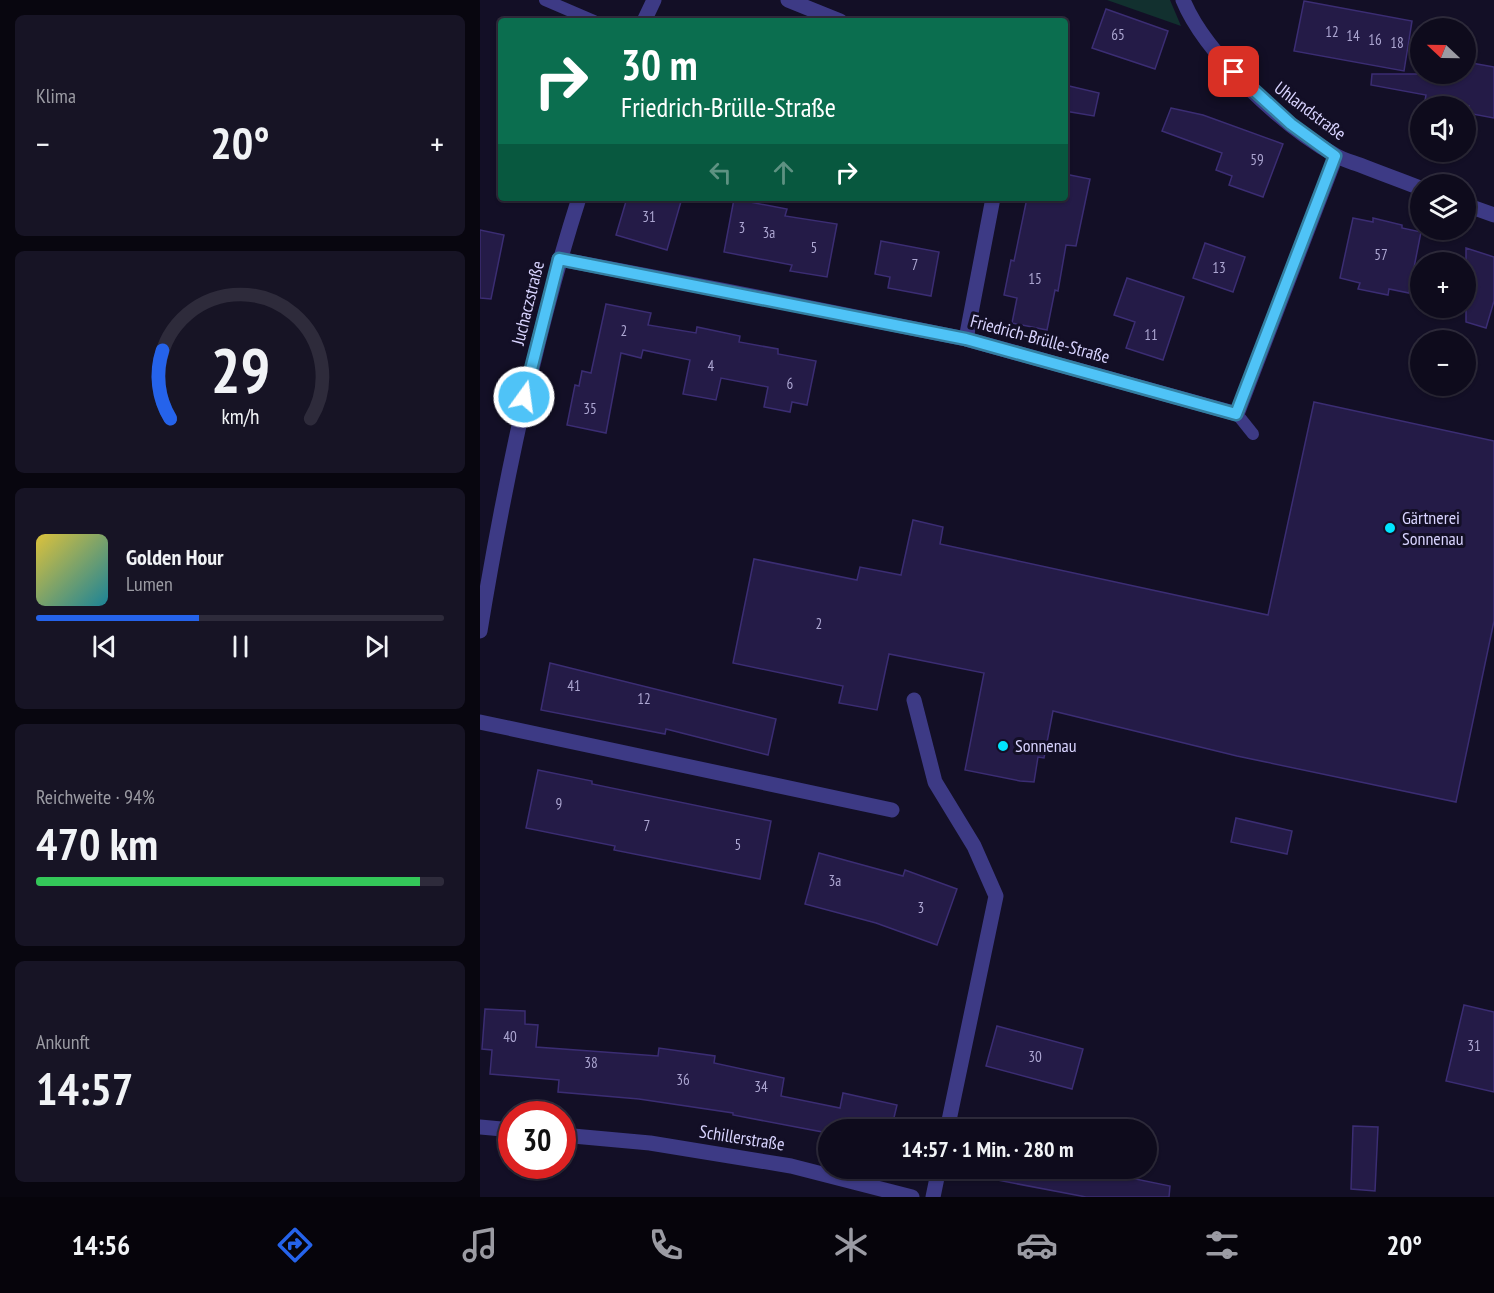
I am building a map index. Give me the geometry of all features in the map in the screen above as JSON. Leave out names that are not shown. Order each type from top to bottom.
[{"type":"street","points":[[646,18],[654,0]]},
{"type":"street","points":[[788,0],[833,18]]},
{"type":"street","name":"Uhlandstraße","points":[[1183,0],[1190,18],[1218,56],[1291,124],[1335,156],[1410,184]]},
{"type":"street","points":[[1236,414],[1335,156]]},
{"type":"street","name":"Juchaczstraße","points":[[480,632],[524,397],[559,259],[578,201]]},
{"type":"street","points":[[966,339],[992,201]]},
{"type":"street","points":[[1476,209],[1494,215]]},
{"type":"street","name":"Friedrich-Brülle-Straße","points":[[559,259],[966,339],[1236,414]]},
{"type":"street","points":[[915,700],[935,782],[974,846],[996,896],[949,1119]]},
{"type":"street","points":[[480,722],[892,810]]},
{"type":"street","points":[[480,1127],[498,1129]]},
{"type":"street","name":"Schillerstraße","points":[[576,1135],[650,1143],[791,1166],[912,1197]]},
{"type":"street","points":[[933,1197],[937,1179]]},
{"type":"lane","points":[[545,0],[587,18]]},
{"type":"lane","points":[[1236,414],[1253,434]]},
{"type":"green space","points":[[1107,0],[1170,0],[1181,26]]},
{"type":"building","points":[[1304,1],[1410,21],[1404,71],[1294,51]]},
{"type":"building","points":[[1106,9],[1168,31],[1155,69],[1092,48]]},
{"type":"building","points":[[1476,64],[1494,67],[1494,118],[1476,115],[1476,96],[1426,96],[1371,85],[1372,74],[1410,74],[1410,84],[1476,84]]},
{"type":"building","points":[[1068,86],[1099,93],[1094,116],[1068,112]]},
{"type":"building","points":[[1171,108],[1203,115],[1283,144],[1263,197],[1229,185],[1232,176],[1216,170],[1222,153],[1162,131]]},
{"type":"building","points":[[1068,175],[1090,179],[1076,246],[1066,245],[1058,291],[1055,290],[1047,330],[1012,323],[1017,298],[1004,295],[1011,260],[1014,261],[1026,201],[1068,201]]},
{"type":"building","points":[[626,201],[681,201],[667,250],[616,235]]},
{"type":"building","points":[[734,201],[787,209],[785,216],[837,224],[827,277],[790,271],[792,265],[724,252]]},
{"type":"building","points":[[1353,218],[1373,222],[1373,218],[1402,225],[1402,228],[1410,230],[1410,240],[1419,240],[1417,252],[1410,252],[1409,293],[1389,289],[1388,295],[1358,289],[1360,283],[1340,278]]},
{"type":"building","points":[[480,230],[504,235],[491,299],[480,298]]},
{"type":"building","points":[[881,241],[939,252],[931,296],[888,288],[890,277],[875,274]]},
{"type":"building","points":[[1205,243],[1245,257],[1233,292],[1193,278]]},
{"type":"building","points":[[1466,248],[1494,257],[1494,301],[1486,328],[1466,322],[1466,318],[1476,318],[1476,252],[1466,252]]},
{"type":"building","points":[[1127,278],[1184,297],[1163,360],[1126,348],[1135,322],[1114,315]]},
{"type":"building","points":[[606,304],[651,313],[648,325],[696,333],[697,327],[740,336],[739,342],[778,349],[778,354],[816,361],[807,405],[792,402],[790,412],[764,407],[768,387],[721,378],[716,400],[683,394],[690,360],[643,350],[641,358],[621,353],[606,433],[567,425],[575,385],[579,386],[582,371],[591,373]]},
{"type":"building","points":[[1314,402],[1494,441],[1494,621],[1456,802],[1237,756],[1053,711],[1044,758],[1038,757],[1034,782],[1020,781],[965,770],[984,673],[889,654],[877,710],[839,703],[843,686],[733,663],[754,559],[857,580],[860,567],[901,575],[913,520],[943,527],[940,544],[1268,615]]},
{"type":"building","points":[[550,663],[776,719],[768,755],[666,729],[665,734],[541,710]]},
{"type":"building","points":[[538,770],[592,781],[592,784],[771,821],[760,879],[614,850],[615,846],[526,828]]},
{"type":"building","points":[[1236,818],[1292,831],[1287,854],[1231,842]]},
{"type":"building","points":[[819,853],[903,876],[905,870],[957,889],[937,945],[876,923],[805,904]]},
{"type":"building","points":[[1464,1005],[1494,1012],[1494,1092],[1446,1081]]},
{"type":"building","points":[[485,1009],[525,1011],[525,1024],[538,1025],[536,1047],[658,1056],[659,1048],[715,1056],[714,1063],[784,1078],[781,1096],[840,1108],[843,1093],[897,1105],[894,1119],[818,1119],[818,1131],[733,1115],[733,1113],[639,1099],[558,1092],[559,1080],[490,1074],[492,1050],[482,1049]]},
{"type":"building","points":[[997,1026],[1083,1049],[1072,1089],[986,1066]]},
{"type":"building","points":[[1353,1126],[1378,1127],[1375,1191],[1351,1189]]},
{"type":"building","points":[[1136,1179],[1170,1186],[1169,1197],[1086,1197],[997,1180]]},
{"type":"place","name":"Gärtnerei Sonnenau","points":[[1390,528]]},
{"type":"place","name":"Sonnenau","points":[[1003,746]]},
{"type":"route","points":[[524,397],[559,259],[966,339],[1236,414],[1335,156],[1291,124],[1234,72]]}]
